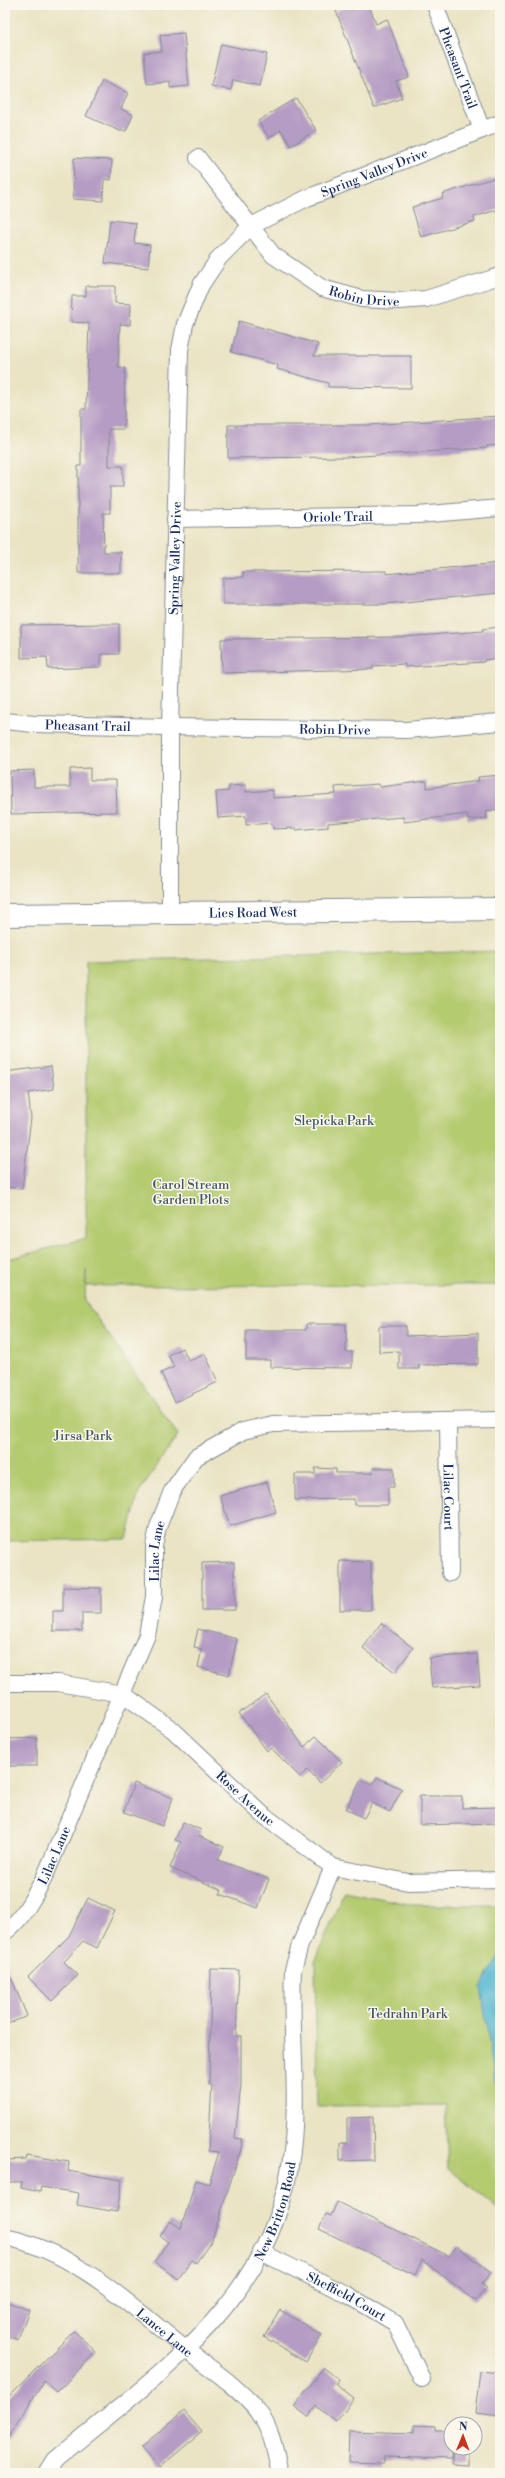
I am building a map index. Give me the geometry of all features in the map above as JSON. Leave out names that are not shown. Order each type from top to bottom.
[{"type":"street","name":"Pheasant Trail","points":[[435,5],[482,130]]},
{"type":"street","name":"Spring Valley Drive","points":[[170,913],[168,885],[170,727],[180,350],[185,324],[196,296],[219,258],[251,226],[307,198],[500,124]]},
{"type":"street","points":[[198,158],[251,226]]},
{"type":"street","name":"Robin Drive","points":[[251,226],[272,255],[322,288],[362,298],[399,301],[426,299],[500,276]]},
{"type":"street","name":"Oriole Trail","points":[[175,519],[418,515],[500,508]]},
{"type":"street","name":"Pheasant Trail","points":[[5,721],[34,724],[170,727]]},
{"type":"street","name":"Robin Drive","points":[[170,727],[406,730],[500,722]]},
{"type":"street","name":"Lies Road West","points":[[5,916],[500,909]]},
{"type":"street","name":"Lilac Lane","points":[[5,1932],[13,1926],[35,1895],[45,1876],[148,1635],[153,1615],[154,1546],[161,1513],[172,1491],[196,1457],[243,1431],[273,1424],[500,1420]]},
{"type":"street","name":"Lilac Court","points":[[448,1421],[450,1573]]},
{"type":"street","name":"Rose Avenue","points":[[5,1683],[58,1683],[122,1694],[179,1735],[268,1818],[333,1867],[408,1882],[500,1880]]},
{"type":"street","name":"New Britton Road","points":[[47,2473],[55,2460],[186,2350],[232,2302],[263,2253],[283,2200],[292,2150],[293,1970],[300,1945],[333,1867]]},
{"type":"street","name":"Lance Lane","points":[[5,2237],[42,2247],[75,2264],[234,2386],[258,2411],[274,2442],[280,2473]]},
{"type":"street","name":"Sheffield Court","points":[[263,2253],[348,2295],[395,2323],[422,2379]]},
{"type":"green space","name":"Slepicka Park","points":[[500,951],[500,1285],[86,1286],[86,1270],[85,1301],[178,1435],[139,1492],[127,1539],[5,1541],[5,1260],[86,1238],[86,961]]},
{"type":"green space","name":"Tedrahn Park","points":[[344,1891],[413,1905],[500,1905],[500,2211],[448,2168],[445,2105],[317,2106],[315,1962]]},
{"type":"water","points":[[500,1954],[500,2117],[481,1987]]},
{"type":"building","points":[[352,5],[369,5],[376,24],[387,19],[409,77],[396,81],[402,98],[374,108],[336,11]]},
{"type":"building","points":[[184,33],[189,86],[170,88],[170,82],[147,84],[144,53],[162,51],[160,35]]},
{"type":"building","points":[[221,44],[267,54],[260,86],[233,80],[231,90],[211,86]]},
{"type":"building","points":[[102,81],[128,93],[121,109],[133,115],[126,131],[120,131],[86,116]]},
{"type":"building","points":[[296,98],[316,130],[291,146],[281,130],[269,138],[258,121]]},
{"type":"building","points":[[74,158],[112,160],[111,180],[104,179],[103,201],[73,199]]},
{"type":"building","points":[[500,176],[500,209],[474,217],[475,221],[421,237],[412,207],[443,198],[442,194]]},
{"type":"building","points":[[110,220],[136,223],[134,243],[150,245],[148,268],[105,263]]},
{"type":"building","points":[[86,286],[115,286],[115,303],[131,304],[130,325],[120,324],[118,367],[125,368],[124,429],[109,429],[109,466],[123,466],[123,487],[110,487],[110,513],[103,513],[104,552],[121,552],[121,573],[78,573],[78,466],[81,466],[81,409],[86,409],[89,323],[71,322],[72,296],[86,296]]},
{"type":"building","points":[[239,321],[318,344],[314,356],[411,356],[411,388],[328,387],[328,383],[277,369],[278,365],[231,352]]},
{"type":"building","points":[[500,416],[500,445],[487,446],[487,448],[346,457],[228,458],[228,425],[370,425]]},
{"type":"building","points":[[500,563],[500,593],[384,604],[223,604],[223,578],[243,577],[243,572],[386,571],[386,574]]},
{"type":"building","points":[[119,624],[119,654],[101,654],[101,667],[48,669],[47,657],[21,658],[21,625]]},
{"type":"building","points":[[500,627],[500,658],[484,660],[484,662],[405,667],[405,664],[373,666],[373,669],[222,673],[221,639],[403,637],[483,631],[482,629]]},
{"type":"building","points":[[90,768],[90,780],[116,780],[117,812],[11,814],[10,771],[34,770],[34,787],[70,787],[70,769]]},
{"type":"building","points":[[500,775],[500,809],[486,811],[487,818],[468,820],[467,814],[404,822],[403,817],[328,823],[328,827],[296,830],[296,828],[273,829],[272,823],[246,825],[246,816],[218,818],[216,792],[229,791],[229,786],[246,785],[246,792],[273,790],[273,798],[336,794],[335,787],[379,784],[380,787],[427,781],[427,788],[479,781],[478,777]]},
{"type":"building","points":[[51,1066],[54,1089],[28,1093],[31,1118],[22,1189],[5,1187],[5,1072]]},
{"type":"building","points":[[306,1324],[346,1324],[346,1352],[352,1352],[352,1368],[270,1367],[270,1360],[246,1360],[246,1330],[306,1330]]},
{"type":"building","points":[[379,1326],[406,1326],[406,1336],[478,1333],[478,1364],[419,1365],[419,1369],[399,1369],[399,1351],[379,1352]]},
{"type":"building","points":[[182,1348],[189,1361],[205,1354],[218,1382],[175,1402],[161,1373],[174,1367],[168,1355]]},
{"type":"building","points":[[315,1468],[336,1469],[336,1473],[373,1473],[373,1468],[394,1468],[394,1487],[388,1487],[388,1505],[354,1505],[354,1499],[295,1500],[295,1474],[315,1474]]},
{"type":"building","points":[[267,1482],[276,1512],[230,1526],[220,1496]]},
{"type":"building","points":[[340,1561],[371,1562],[371,1610],[340,1610]]},
{"type":"building","points":[[234,1562],[235,1610],[202,1610],[202,1563]]},
{"type":"building","points":[[63,1587],[101,1588],[101,1613],[82,1613],[82,1631],[53,1631],[53,1611],[63,1611]]},
{"type":"building","points":[[381,1623],[413,1648],[395,1672],[363,1648]]},
{"type":"building","points":[[198,1629],[237,1639],[229,1675],[198,1667],[202,1649],[194,1647]]},
{"type":"building","points":[[477,1654],[480,1685],[432,1688],[429,1658]]},
{"type":"building","points":[[266,1694],[304,1747],[316,1736],[342,1762],[320,1783],[307,1770],[300,1777],[271,1748],[267,1751],[239,1713]]},
{"type":"building","points":[[37,1738],[37,1766],[5,1766],[5,1739]]},
{"type":"building","points":[[377,1777],[402,1789],[390,1812],[372,1803],[364,1818],[346,1809],[361,1780],[372,1785]]},
{"type":"building","points":[[134,1783],[173,1798],[162,1826],[124,1812]]},
{"type":"building","points":[[420,1796],[462,1796],[462,1808],[500,1807],[500,1823],[420,1825]]},
{"type":"building","points":[[183,1822],[201,1830],[199,1836],[224,1847],[218,1860],[269,1879],[258,1908],[220,1894],[222,1890],[170,1868],[181,1842],[175,1840]]},
{"type":"building","points":[[88,1898],[115,1911],[97,1948],[83,1941],[64,1962],[78,1975],[52,2001],[28,1977],[69,1936]]},
{"type":"building","points":[[5,1963],[27,2016],[5,2025]]},
{"type":"building","points":[[211,1969],[239,1970],[236,2036],[241,2036],[241,2085],[235,2138],[242,2139],[241,2149],[212,2240],[196,2263],[192,2260],[178,2279],[154,2262],[168,2242],[160,2236],[170,2221],[181,2228],[196,2180],[209,2184],[219,2152],[208,2151],[212,2085],[209,2085]]},
{"type":"building","points":[[373,2117],[374,2160],[340,2161],[340,2143],[347,2143],[347,2118]]},
{"type":"building","points":[[27,2155],[69,2162],[68,2171],[122,2180],[117,2212],[77,2205],[79,2193],[41,2187],[40,2192],[21,2188],[22,2182],[5,2182],[5,2160],[26,2159]]},
{"type":"building","points":[[337,2202],[449,2256],[457,2246],[491,2272],[482,2283],[487,2287],[476,2301],[422,2260],[415,2275],[319,2229],[326,2214],[331,2216]]},
{"type":"building","points":[[5,2301],[29,2310],[18,2340],[5,2335]]},
{"type":"building","points":[[280,2310],[322,2335],[306,2362],[264,2337]]},
{"type":"building","points":[[74,2331],[96,2352],[57,2392],[44,2380],[5,2443],[5,2400]]},
{"type":"building","points":[[324,2368],[339,2379],[335,2384],[354,2399],[336,2422],[316,2406],[308,2417],[294,2406]]},
{"type":"building","points":[[480,2371],[500,2373],[500,2416],[475,2413]]},
{"type":"building","points":[[184,2411],[202,2432],[159,2468],[141,2447]]},
{"type":"building","points":[[414,2425],[435,2426],[435,2430],[443,2430],[443,2456],[451,2456],[451,2459],[384,2457],[384,2463],[348,2462],[349,2431],[414,2433]]},
{"type":"building","points":[[452,2456],[468,2456],[468,2465],[452,2464]]},
{"type":"park label","name":"Carol Stream Garden Plots","points":[[191,1192]]},
{"type":"park label","name":"Jirsa Park","points":[[83,1435]]}]
